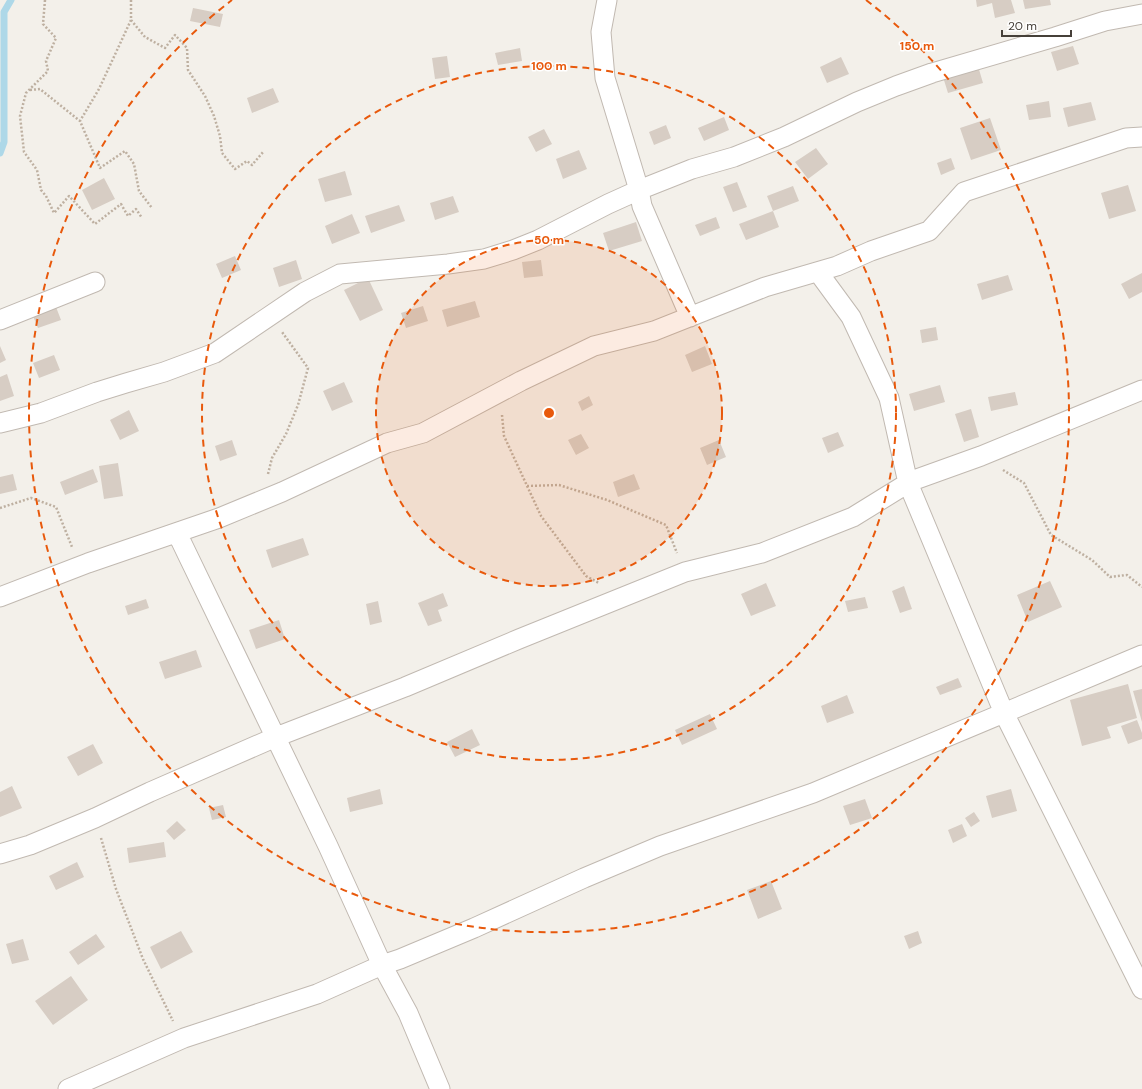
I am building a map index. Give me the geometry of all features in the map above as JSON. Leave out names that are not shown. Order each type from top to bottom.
[{"type":"street","points":[[607,0],[601,32],[605,78],[639,190],[642,206],[690,317]]},
{"type":"street","points":[[0,423],[41,413],[104,390],[164,372],[215,353],[305,292],[340,274],[448,264],[484,259],[513,250],[538,240],[608,204],[639,190],[692,169],[734,157],[784,137],[857,102],[896,86],[932,73],[1056,37],[1105,21],[1142,14]]},
{"type":"street","points":[[0,597],[79,566],[219,518],[270,497],[387,443],[423,433],[500,392],[594,346],[654,332],[765,287],[837,266],[871,251],[929,231],[964,192],[1126,138],[1142,137]]},
{"type":"street","points":[[818,272],[851,317],[889,398],[908,483],[1004,713],[1142,989]]},
{"type":"street","points":[[0,320],[95,282]]},
{"type":"street","points":[[0,854],[30,845],[95,818],[150,792],[276,737],[405,687],[624,596],[686,572],[762,553],[853,517],[908,483],[981,456],[1142,390]]},
{"type":"street","points":[[177,533],[332,853],[382,965],[408,1013],[440,1089]]},
{"type":"street","points":[[68,1089],[94,1084],[184,1038],[317,994],[382,965],[474,928],[584,878],[660,846],[813,793],[1142,654]]},
{"type":"path","points":[[45,0],[43,24],[56,38],[46,61],[48,71],[26,93],[20,116],[24,152],[37,170],[41,190],[46,196],[54,213],[69,196],[95,224],[121,204],[128,216],[136,209],[142,218]]},
{"type":"path","points":[[80,121],[99,89],[131,20],[131,0]]},
{"type":"path","points":[[131,20],[145,37],[165,48],[175,35],[187,48],[188,70],[205,96],[214,116],[220,136],[222,153],[235,169],[247,160],[252,165],[264,151]]},
{"type":"path","points":[[30,90],[40,89],[80,121],[100,168],[125,151],[134,164],[139,191],[152,208]]},
{"type":"path","points":[[270,316],[308,368],[298,405],[286,434],[272,458],[267,476],[270,497]]},
{"type":"path","points":[[500,392],[504,436],[541,516],[586,576],[624,596]]},
{"type":"path","points":[[981,456],[1024,483],[1051,535],[1092,560],[1110,577],[1127,575],[1142,587]]},
{"type":"path","points":[[527,486],[559,485],[607,500],[666,525],[686,572]]},
{"type":"path","points":[[0,508],[32,498],[56,507],[79,566]]},
{"type":"path","points":[[95,818],[104,844],[116,889],[143,959],[173,1021],[184,1038]]},
{"type":"building","points":[[976,0],[1011,0],[1015,13],[995,18],[992,3],[977,7]]},
{"type":"building","points":[[1023,0],[1050,0],[1051,5],[1025,9]]},
{"type":"building","points":[[193,8],[223,14],[220,27],[190,21]]},
{"type":"building","points":[[1073,46],[1079,64],[1057,71],[1051,52]]},
{"type":"building","points":[[520,48],[522,61],[498,65],[495,53]]},
{"type":"building","points":[[447,56],[450,77],[435,79],[432,58]]},
{"type":"building","points":[[841,57],[849,74],[827,83],[820,67]]},
{"type":"building","points":[[978,66],[983,83],[948,93],[943,77]]},
{"type":"building","points":[[273,88],[279,102],[252,113],[247,98]]},
{"type":"building","points":[[1049,101],[1051,117],[1029,120],[1026,105]]},
{"type":"building","points":[[1091,102],[1096,120],[1068,127],[1063,108]]},
{"type":"building","points":[[724,117],[729,130],[704,141],[698,128]]},
{"type":"building","points":[[990,118],[1001,150],[971,160],[960,128]]},
{"type":"building","points":[[666,125],[671,138],[654,145],[649,132]]},
{"type":"building","points":[[544,129],[552,144],[536,152],[528,137]]},
{"type":"building","points":[[816,148],[828,164],[808,179],[795,162]]},
{"type":"building","points":[[579,150],[587,169],[563,179],[556,159]]},
{"type":"building","points":[[951,158],[955,169],[941,175],[937,163]]},
{"type":"building","points":[[345,171],[352,195],[325,202],[318,179]]},
{"type":"building","points":[[104,178],[115,199],[92,210],[82,190]]},
{"type":"building","points":[[737,182],[747,207],[733,212],[723,187]]},
{"type":"building","points":[[1128,185],[1136,211],[1109,219],[1101,193]]},
{"type":"building","points":[[793,186],[799,201],[773,211],[767,196]]},
{"type":"building","points":[[453,196],[459,212],[435,220],[430,203]]},
{"type":"building","points":[[399,205],[405,221],[371,233],[365,216]]},
{"type":"building","points":[[773,211],[779,227],[746,240],[739,224]]},
{"type":"building","points":[[352,214],[360,233],[332,244],[325,226]]},
{"type":"building","points":[[716,217],[720,228],[700,236],[695,225]]},
{"type":"building","points":[[636,222],[642,241],[609,251],[603,233]]},
{"type":"building","points":[[235,256],[241,270],[222,278],[216,264]]},
{"type":"building","points":[[296,260],[302,279],[279,287],[273,268]]},
{"type":"building","points":[[541,260],[543,276],[524,278],[522,262]]},
{"type":"building","points":[[1142,273],[1142,292],[1129,299],[1121,284]]},
{"type":"building","points":[[1008,275],[1013,290],[982,300],[977,284]]},
{"type":"building","points":[[368,278],[383,310],[360,321],[344,290]]},
{"type":"building","points":[[475,301],[480,317],[447,327],[442,310]]},
{"type":"building","points":[[423,306],[428,321],[406,328],[401,313]]},
{"type":"building","points":[[56,307],[61,320],[38,328],[33,316]]},
{"type":"building","points":[[936,327],[938,340],[922,343],[920,330]]},
{"type":"building","points":[[0,346],[6,360],[0,363]]},
{"type":"building","points":[[705,346],[712,364],[692,372],[685,355]]},
{"type":"building","points":[[54,355],[60,370],[39,378],[33,363]]},
{"type":"building","points":[[7,374],[14,396],[0,401],[0,377]]},
{"type":"building","points":[[344,382],[353,402],[332,411],[323,391]]},
{"type":"building","points":[[940,385],[945,402],[914,411],[909,394]]},
{"type":"building","points":[[1015,392],[1018,405],[991,411],[988,397]]},
{"type":"building","points":[[589,396],[593,405],[582,411],[578,402]]},
{"type":"building","points":[[971,409],[979,437],[964,442],[955,414]]},
{"type":"building","points":[[129,410],[139,431],[120,440],[110,420]]},
{"type":"building","points":[[838,432],[844,446],[828,453],[822,438]]},
{"type":"building","points":[[581,434],[589,448],[576,455],[568,440]]},
{"type":"building","points":[[232,440],[237,455],[220,461],[215,446]]},
{"type":"building","points":[[719,440],[726,457],[707,465],[700,448]]},
{"type":"building","points":[[118,463],[123,496],[104,499],[99,466]]},
{"type":"building","points":[[93,469],[98,482],[65,495],[60,482]]},
{"type":"building","points":[[13,474],[17,490],[0,494],[0,477]]},
{"type":"building","points":[[634,474],[640,489],[618,497],[613,482]]},
{"type":"building","points":[[303,538],[309,555],[272,568],[266,550]]},
{"type":"building","points":[[1050,581],[1062,607],[1028,622],[1017,595]]},
{"type":"building","points":[[766,583],[776,606],[751,616],[741,594]]},
{"type":"building","points":[[904,586],[912,609],[900,613],[892,591]]},
{"type":"building","points":[[443,593],[448,606],[438,610],[442,621],[428,626],[418,603]]},
{"type":"building","points":[[865,597],[868,608],[848,612],[845,601]]},
{"type":"building","points":[[146,599],[149,608],[128,615],[125,606]]},
{"type":"building","points":[[378,601],[382,622],[370,625],[366,604]]},
{"type":"building","points":[[279,620],[285,639],[256,649],[249,630]]},
{"type":"building","points":[[196,650],[202,667],[165,679],[159,662]]},
{"type":"building","points":[[958,678],[962,687],[940,695],[936,687]]},
{"type":"building","points":[[1128,684],[1137,718],[1107,727],[1111,738],[1082,746],[1070,700]]},
{"type":"building","points":[[1142,689],[1142,722],[1133,691]]},
{"type":"building","points":[[847,695],[854,713],[827,723],[821,706]]},
{"type":"building","points":[[710,714],[717,729],[682,745],[675,730]]},
{"type":"building","points":[[1137,720],[1142,733],[1142,739],[1128,744],[1121,726]]},
{"type":"building","points":[[472,729],[480,745],[455,757],[447,742]]},
{"type":"building","points":[[93,744],[103,763],[78,776],[67,757]]},
{"type":"building","points":[[12,786],[22,808],[0,817],[0,792]]},
{"type":"building","points":[[380,789],[383,804],[350,812],[347,798]]},
{"type":"building","points":[[1011,789],[1017,811],[992,818],[986,796]]},
{"type":"building","points":[[865,799],[872,818],[850,825],[843,806]]},
{"type":"building","points":[[223,805],[226,817],[212,820],[209,808]]},
{"type":"building","points":[[974,812],[980,821],[971,827],[965,818]]},
{"type":"building","points":[[177,821],[186,830],[174,840],[166,831]]},
{"type":"building","points":[[962,824],[967,836],[953,843],[948,830]]},
{"type":"building","points":[[164,842],[166,857],[129,863],[127,848]]},
{"type":"building","points":[[77,862],[84,877],[56,890],[49,876]]},
{"type":"building","points":[[771,881],[782,909],[758,919],[747,890]]},
{"type":"building","points":[[181,931],[193,952],[161,969],[150,947]]},
{"type":"building","points":[[918,931],[922,943],[909,949],[904,936]]},
{"type":"building","points":[[96,934],[105,947],[78,965],[69,952]]},
{"type":"building","points":[[23,939],[29,960],[12,964],[6,944]]},
{"type":"building","points":[[71,976],[88,1000],[53,1025],[35,1001]]},
{"type":"waterway","points":[[0,153],[4,142],[4,12],[11,0]]}]
